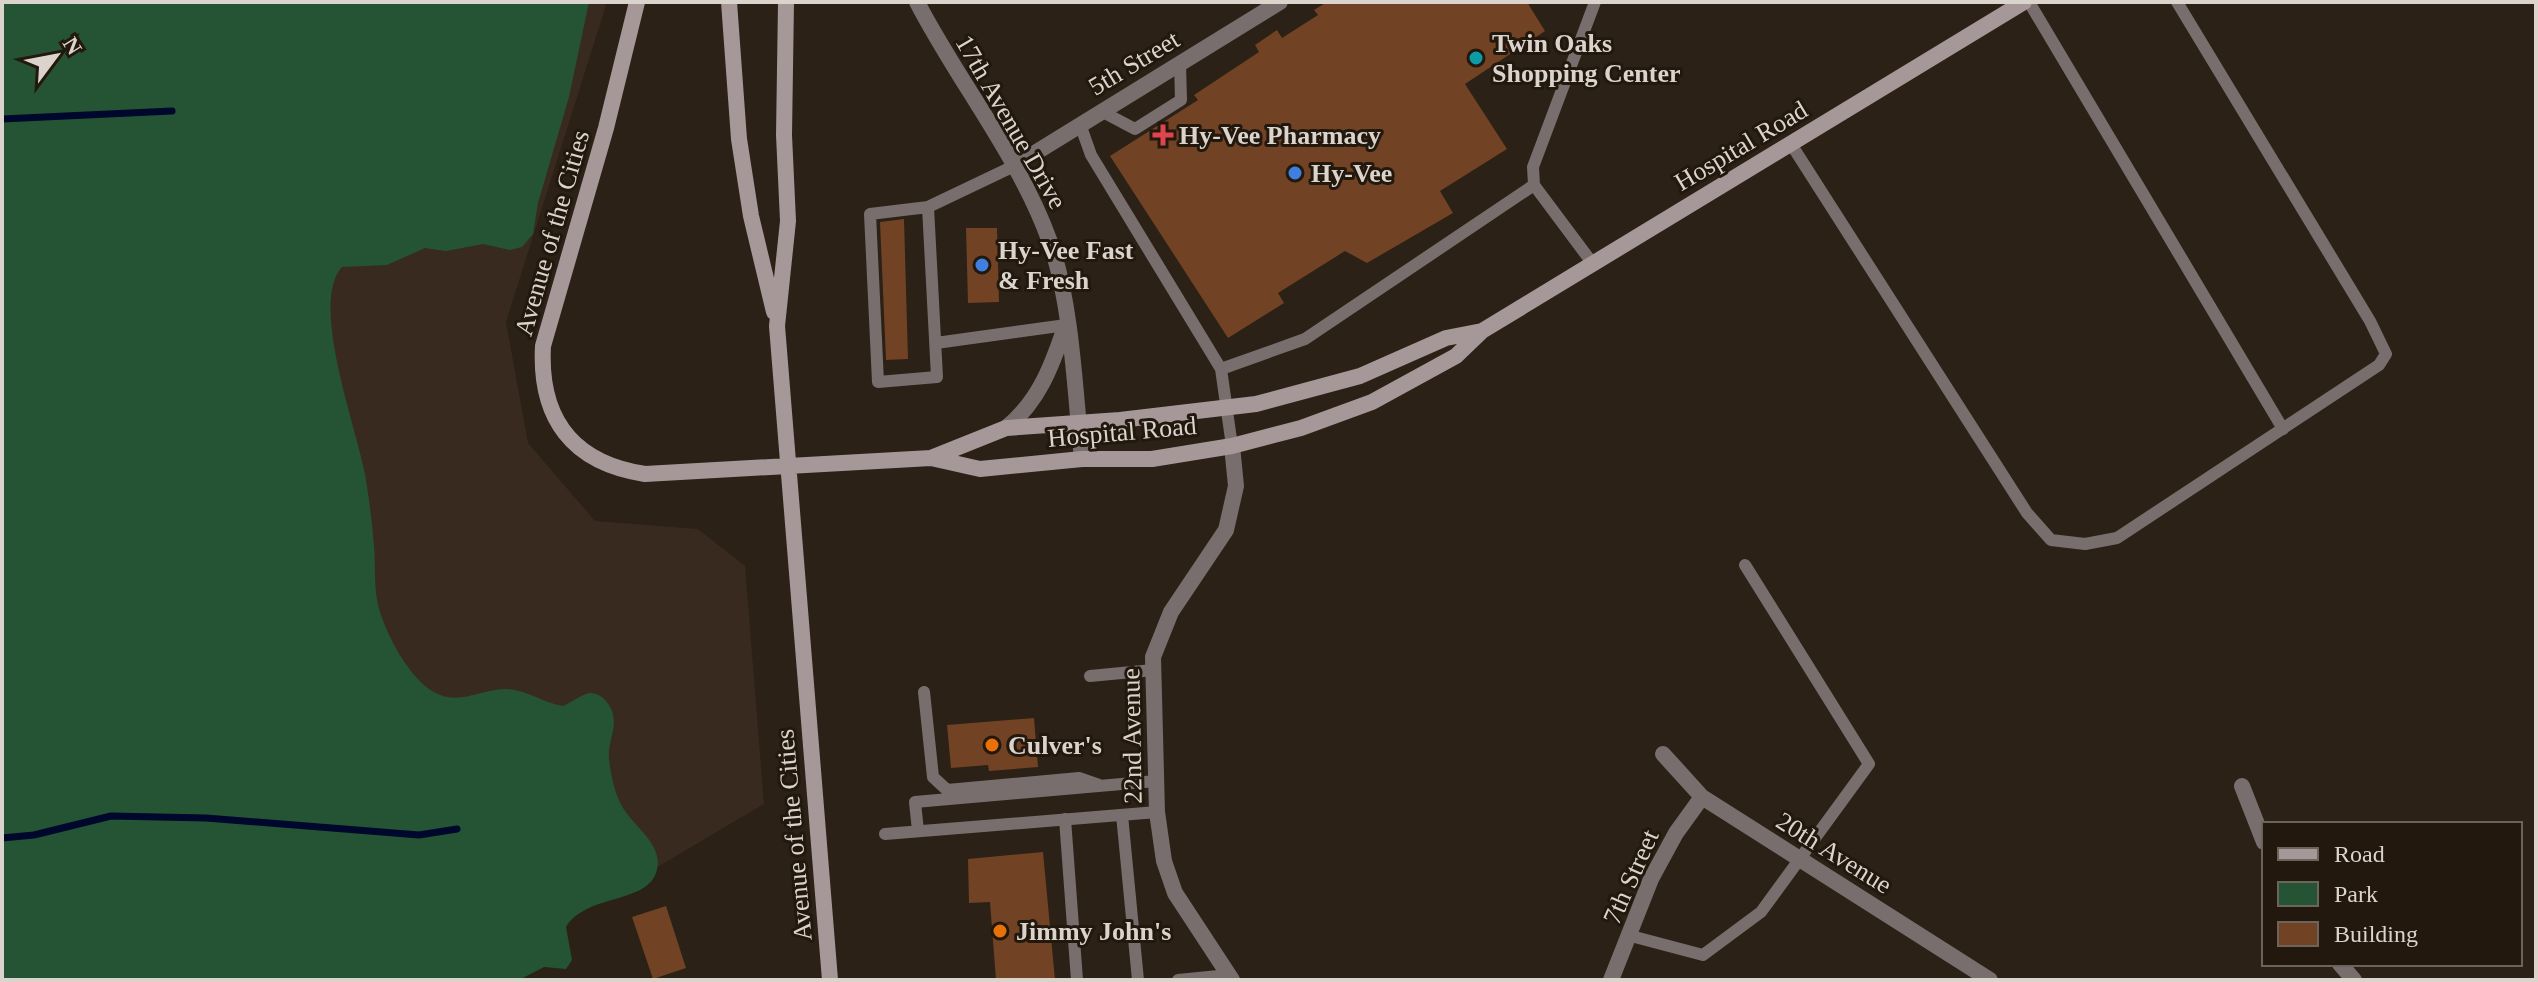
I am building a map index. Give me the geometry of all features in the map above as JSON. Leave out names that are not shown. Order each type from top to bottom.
[{"type":"street","name":"Avenue of the Cities","points":[[637,2],[606,128],[543,346],[541,376],[547,400],[567,437],[604,463],[628,471],[645,474],[787,465]]},
{"type":"street","name":"Avenue of the Cities","points":[[729,2],[739,139],[751,216],[777,326],[830,980]]},
{"type":"street","name":"Avenue of the Cities","points":[[777,326],[788,221],[784,135],[786,2]]},
{"type":"street","name":"17th Avenue Drive","points":[[917,2],[1014,166],[1051,244],[1066,325],[1082,459]]},
{"type":"street","name":"5th Street","points":[[1014,166],[1280,2]]},
{"type":"street","name":"Hospital Road","points":[[787,465],[931,458],[980,469],[1082,459],[1152,459],[1232,446],[1301,428],[1372,402],[1456,356],[1482,331],[2027,2]]},
{"type":"street","points":[[1006,428],[1035,398],[1066,325]]},
{"type":"street","name":"Hospital Road","points":[[931,458],[1006,428],[1227,409],[1360,376],[1446,338],[1482,331]]},
{"type":"street","name":"22nd Avenue","points":[[1230,978],[1175,893],[1164,861],[1157,812],[1153,657],[1171,612],[1226,530],[1236,486],[1232,446]]},
{"type":"street","name":"Avenue of the Cities","points":[[795,543],[823,898]]},
{"type":"street","name":"20th Avenue","points":[[1663,754],[1702,797],[1990,980]]},
{"type":"street","points":[[2242,786],[2262,837]]},
{"type":"street","name":"7th Street","points":[[1611,980],[1651,879],[1676,833],[1702,797]]},
{"type":"lane","points":[[1593,264],[1534,185],[1533,167],[1595,2]]},
{"type":"lane","points":[[2027,2],[2283,429]]},
{"type":"lane","points":[[1791,144],[2027,513],[2051,540],[2085,544],[2117,538],[2379,365],[2386,354],[2370,321],[2177,2]]},
{"type":"lane","points":[[1101,111],[1135,129],[1181,100],[1180,63]]},
{"type":"lane","points":[[1080,124],[1091,155],[1221,369],[1232,446]]},
{"type":"lane","points":[[928,207],[937,377],[878,382],[870,214],[928,207],[1014,166]]},
{"type":"lane","points":[[1221,369],[1305,339],[1534,185]]},
{"type":"lane","points":[[936,343],[1066,325]]},
{"type":"lane","points":[[1631,936],[1703,955],[1761,912],[1869,764],[1745,565]]},
{"type":"lane","points":[[1090,676],[1153,670]]},
{"type":"lane","points":[[924,692],[933,777],[947,790],[1079,778],[1102,786]]},
{"type":"lane","points":[[918,831],[915,802],[1156,781]]},
{"type":"lane","points":[[885,834],[1157,812]]},
{"type":"lane","points":[[1122,815],[1138,980]]},
{"type":"lane","points":[[1065,819],[1077,980]]},
{"type":"lane","points":[[1178,980],[1230,978]]},
{"type":"shaded area","points":[[2,2],[607,2],[506,322],[528,443],[595,521],[698,529],[745,566],[764,804],[466,980],[2,980]]},
{"type":"green space","points":[[2,2],[589,2],[569,97],[538,203],[533,234],[522,247],[510,250],[483,244],[446,251],[425,248],[387,265],[342,267],[333,284],[331,308],[338,367],[366,483],[378,604],[399,654],[421,682],[448,697],[505,689],[563,706],[593,693],[603,698],[611,709],[614,723],[609,759],[615,789],[627,814],[653,845],[658,863],[650,883],[640,890],[575,916],[566,927],[572,960],[566,969],[544,967],[519,980],[2,980]]},
{"type":"building","name":"Hy-Vee","points":[[1327,2],[1527,2],[1545,31],[1465,84],[1507,149],[1440,191],[1453,213],[1367,263],[1345,251],[1278,293],[1284,303],[1228,338],[1110,156],[1198,100],[1194,95],[1259,52],[1255,45],[1277,30],[1282,38],[1318,15],[1314,10]]},
{"type":"building","points":[[904,219],[908,359],[886,360],[880,222]]},
{"type":"building","name":"Hy-Vee Fast & Fresh","points":[[966,228],[997,228],[999,302],[968,303]]},
{"type":"building","name":"Culver's","points":[[1034,718],[1038,767],[989,771],[988,765],[951,768],[947,725]]},
{"type":"building","points":[[1043,852],[1055,980],[996,980],[990,902],[969,903],[968,859]]},
{"type":"building","points":[[666,906],[686,968],[653,979],[632,917]]},
{"type":"waterway","points":[[2,119],[172,111]]},
{"type":"waterway","points":[[2,838],[34,835],[111,816],[206,818],[419,835],[457,829]]},
{"type":"place","name":"Twin Oaks Shopping Center","points":[[1476,58]]},
{"type":"place","name":"Hy-Vee Pharmacy","points":[[1163,135]]},
{"type":"place","name":"Hy-Vee","points":[[1295,173]]},
{"type":"place","name":"Hy-Vee Fast & Fresh","points":[[982,265]]},
{"type":"place","name":"Culver's","points":[[992,745]]},
{"type":"place","name":"Jimmy John's","points":[[1000,931]]}]
